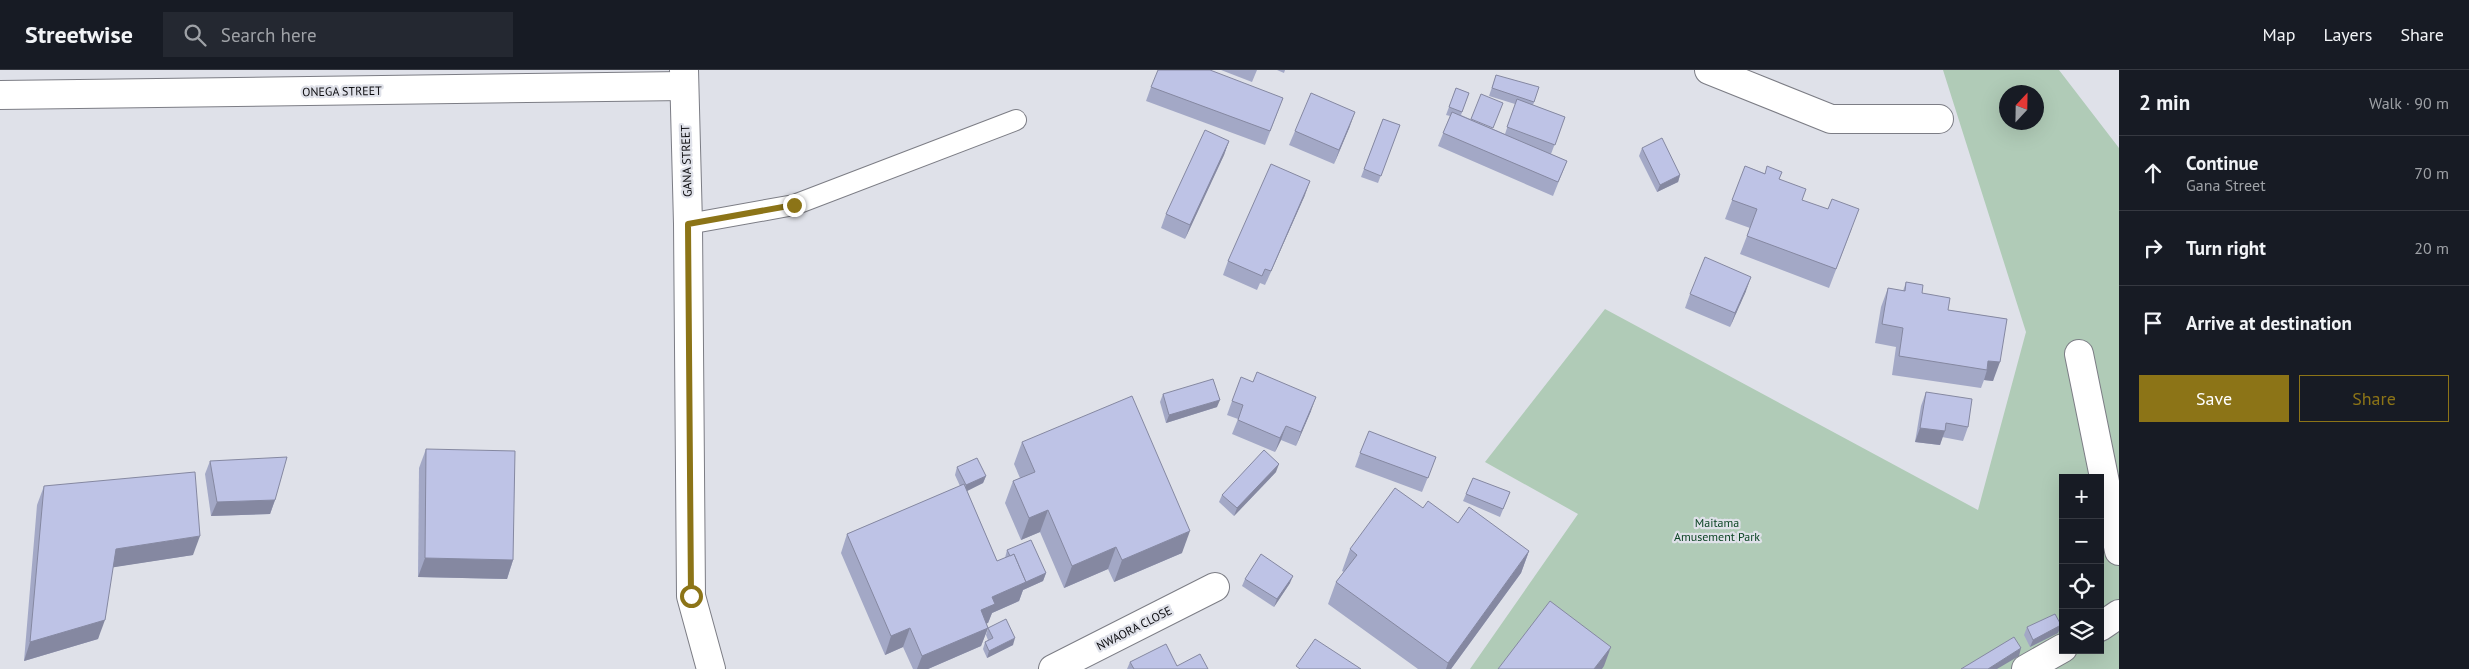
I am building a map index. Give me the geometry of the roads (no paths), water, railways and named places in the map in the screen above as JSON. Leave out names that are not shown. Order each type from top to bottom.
[{"type":"street","points":[[1709,70],[1831,119],[1939,119]]},
{"type":"street","name":"ONEGA STREET","points":[[0,95],[684,78]]},
{"type":"street","name":"GANA STREET","points":[[684,78],[688,224],[691,596],[711,669]]},
{"type":"street","points":[[2079,354],[2119,551]]},
{"type":"street","name":"NWAORA CLOSE","points":[[1052,669],[1215,587]]},
{"type":"street","points":[[2104,624],[2119,614]]},
{"type":"street","points":[[2026,669],[2059,650]]},
{"type":"lane","points":[[688,224],[794,205],[1016,120]]},
{"type":"park label","name":"Maitama Amusement Park","points":[[1717,529]]}]
